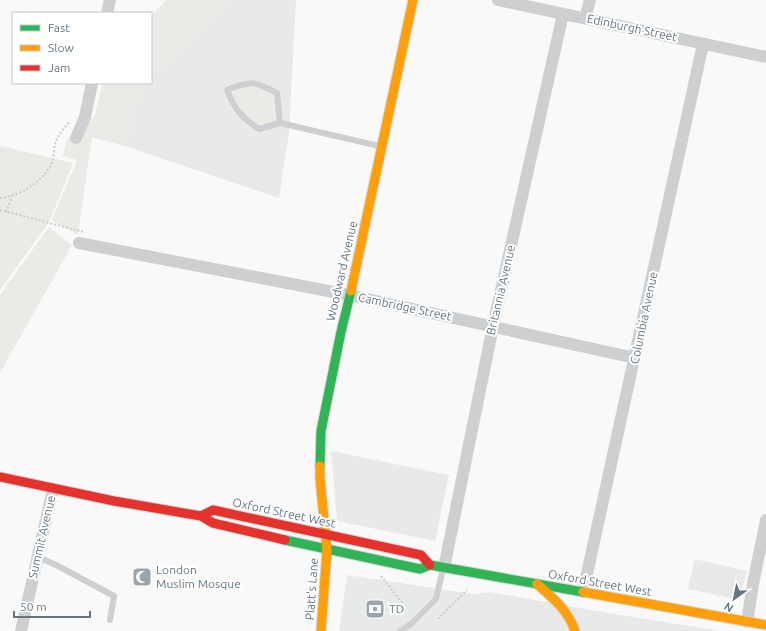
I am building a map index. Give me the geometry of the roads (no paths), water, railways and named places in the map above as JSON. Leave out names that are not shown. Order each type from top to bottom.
[{"type":"main road","name":"Woodward Avenue","points":[[327,550],[320,478],[321,431],[413,0]]},
{"type":"main road","name":"Oxford Street West","points":[[0,477],[53,489],[201,516],[227,527],[327,550],[420,569],[430,565],[583,592],[746,626],[766,625]]},
{"type":"main road","name":"Oxford Street West","points":[[201,516],[213,510],[300,527],[326,535],[422,555],[430,565]]},
{"type":"main road","name":"Platt's Lane","points":[[321,631],[327,550]]},
{"type":"main road","points":[[537,584],[567,611],[572,619],[575,631]]},
{"type":"street","points":[[107,12],[110,0]]},
{"type":"street","name":"Edinburgh Street","points":[[498,0],[766,57]]},
{"type":"street","points":[[585,18],[590,0]]},
{"type":"street","name":"Britannia Avenue","points":[[444,568],[493,326],[564,14]]},
{"type":"street","name":"Columbia Avenue","points":[[583,592],[703,44]]},
{"type":"street","points":[[76,138],[85,117],[92,84]]},
{"type":"street","name":"Cambridge Street","points":[[82,237],[635,358]]},
{"type":"street","name":"Summit Avenue","points":[[21,631],[53,489]]},
{"type":"street","points":[[746,626],[766,520]]},
{"type":"lane","points":[[280,123],[277,93],[261,84],[242,83],[227,90],[234,107],[246,120],[259,129],[280,123],[381,147]]},
{"type":"lane","points":[[37,559],[52,563],[114,596],[110,620]]},
{"type":"lane","points":[[400,631],[411,624],[436,599],[444,568]]},
{"type":"place","name":"London Muslim Mosque","points":[[142,577]]},
{"type":"place","name":"TD","points":[[375,609]]}]
